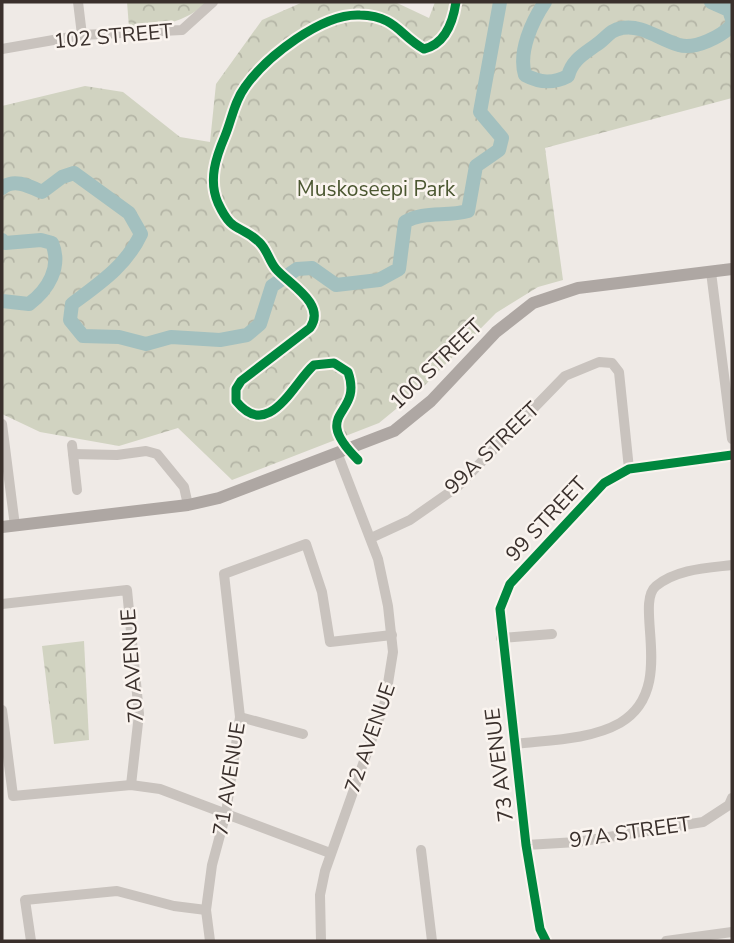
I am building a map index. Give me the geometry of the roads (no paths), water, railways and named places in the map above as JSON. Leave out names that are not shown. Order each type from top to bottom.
[{"type":"main road","name":"100 STREET","points":[[8,526],[188,505],[219,498],[375,440],[406,423],[496,332],[533,303],[578,288],[732,269]]},
{"type":"street","points":[[78,2],[82,35]]},
{"type":"street","name":"102 STREET","points":[[2,49],[82,35],[182,30],[213,2]]},
{"type":"street","points":[[711,272],[732,439]]},
{"type":"street","name":"99A STREET","points":[[371,538],[410,520],[457,487],[565,376],[599,362],[612,363],[619,372],[629,469]]},
{"type":"street","points":[[2,424],[8,526]]},
{"type":"street","points":[[77,490],[73,450],[117,455],[146,451],[157,454],[184,487],[188,505]]},
{"type":"street","name":"72 AVENUE","points":[[321,941],[320,895],[330,853],[389,688],[392,635],[383,579],[371,538],[338,454]]},
{"type":"street","name":"99 STREET","points":[[510,584],[604,483],[629,469],[732,455]]},
{"type":"street","name":"71 AVENUE","points":[[210,941],[206,910],[212,865],[226,813],[240,717],[224,574],[306,544],[321,592],[330,642],[392,635]]},
{"type":"street","points":[[515,744],[586,735],[619,723],[632,712],[650,682],[653,655],[648,600],[654,587],[685,571],[732,565]]},
{"type":"street","name":"73 AVENUE","points":[[510,584],[500,609],[501,638],[526,845],[540,929],[546,941]]},
{"type":"street","name":"70 AVENUE","points":[[2,604],[127,590],[139,714],[131,785]]},
{"type":"street","points":[[501,638],[552,634]]},
{"type":"street","points":[[2,710],[13,796],[131,785],[160,789],[330,853]]},
{"type":"street","points":[[240,717],[303,734]]},
{"type":"street","name":"97A STREET","points":[[526,845],[578,842],[702,822],[731,801]]},
{"type":"street","points":[[421,850],[432,941]]},
{"type":"street","points":[[31,941],[25,900],[117,891],[174,906],[206,910]]},
{"type":"street","points":[[666,941],[732,932]]},
{"type":"waterway","points":[[2,188],[17,183],[42,192],[62,177],[74,173],[129,213],[141,234],[120,265],[72,304],[70,320],[83,336],[119,337],[146,344],[171,337],[220,340],[247,335],[260,324],[272,286],[297,269],[312,268],[336,285],[379,280],[399,269],[405,222],[419,216],[468,211],[476,166],[499,150],[502,138],[480,112],[500,2]]},
{"type":"waterway","points":[[545,2],[531,27],[523,57],[525,75],[541,81],[568,76],[579,58],[618,29],[637,28],[672,43],[693,46],[708,41],[732,25]]},
{"type":"waterway","points":[[711,2],[729,10],[732,19]]},
{"type":"waterway","points":[[2,240],[5,243],[41,240],[52,243],[55,252],[54,269],[42,292],[29,304],[2,301]]},
{"type":"park label","name":"Muskoseepi Park","points":[[376,189]]}]
